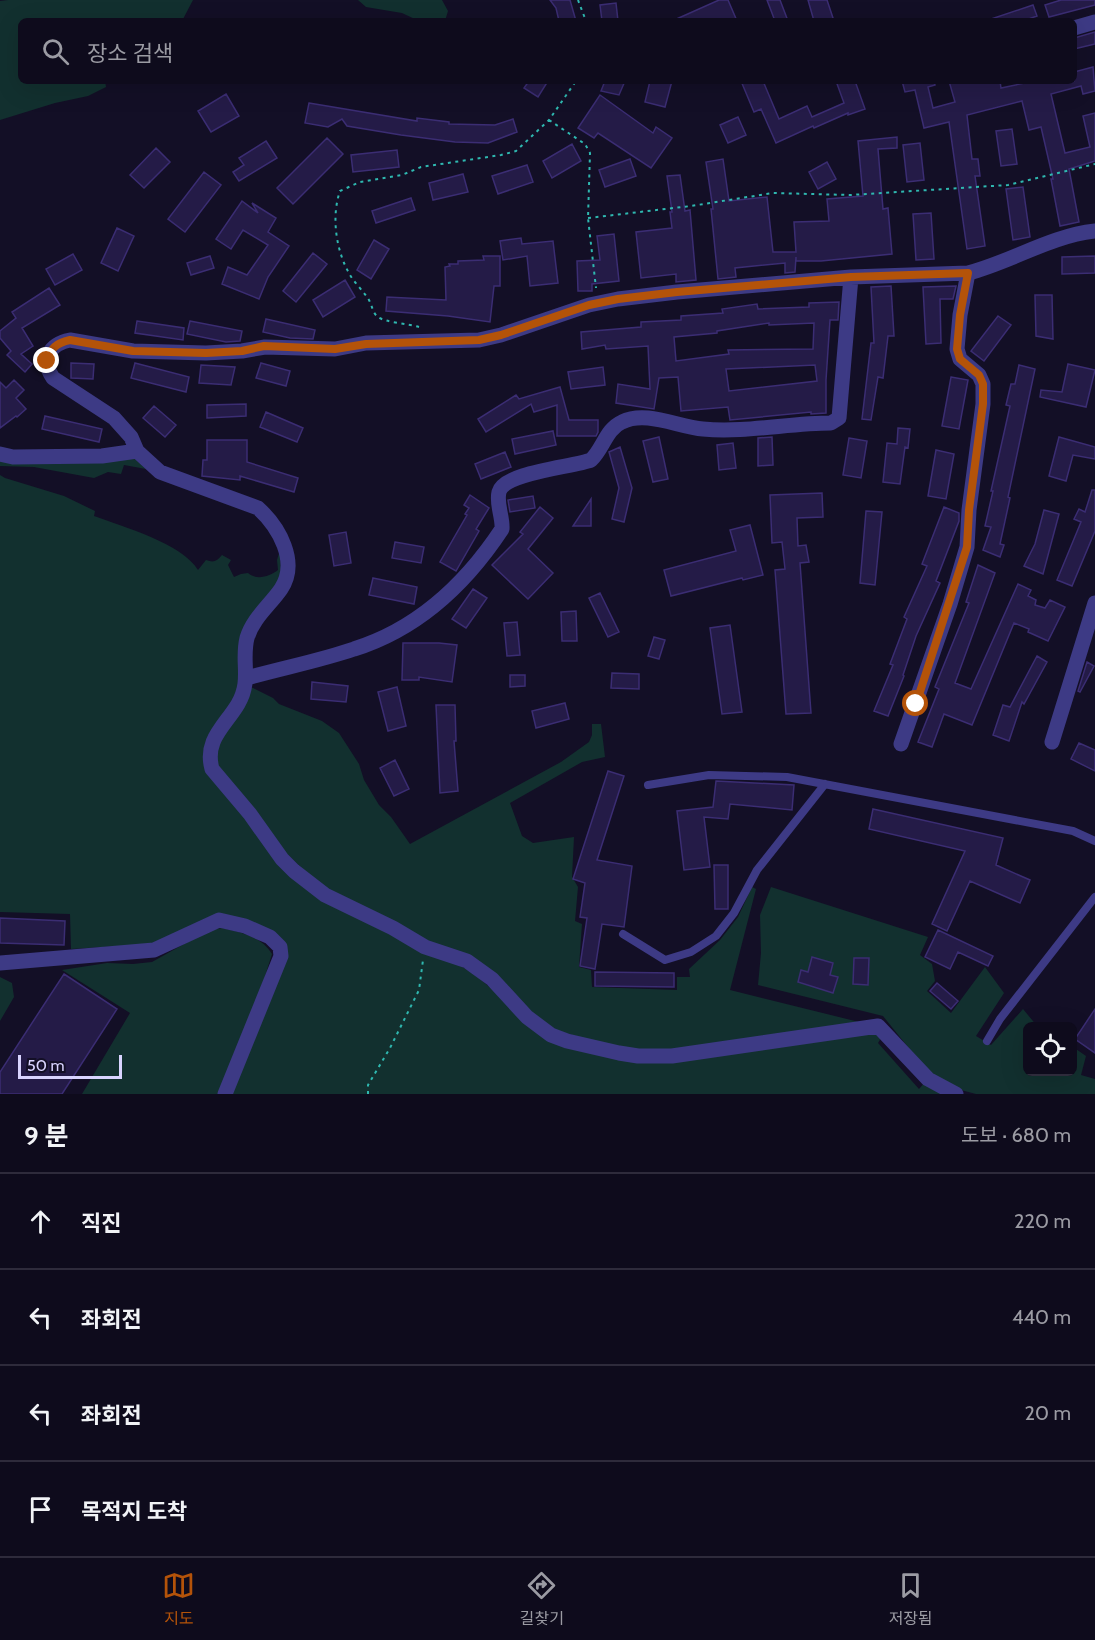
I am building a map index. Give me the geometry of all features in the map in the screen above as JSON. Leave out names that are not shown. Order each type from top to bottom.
[{"type":"street","points":[[1077,27],[1095,22]]},
{"type":"street","points":[[956,1094],[928,1079],[878,1026],[672,1056],[638,1056],[567,1041],[551,1035],[527,1017],[492,980],[474,965],[425,947],[393,928],[325,895],[294,871],[282,859],[250,814],[212,769],[210,760],[213,739],[238,704],[247,678],[244,658],[248,635],[254,622],[282,588],[287,577],[288,565],[282,539],[267,516],[258,508],[160,472],[137,451],[131,437],[114,418],[53,378],[47,361],[51,349],[60,342],[70,340],[133,351],[206,353],[242,351],[264,346],[335,349],[366,344],[479,340],[501,335],[597,303],[677,292],[851,277],[968,273],[1049,243],[1095,231]]},
{"type":"street","points":[[901,744],[950,604],[967,547],[969,510],[983,404],[983,384],[979,375],[960,359],[957,349],[960,315],[968,273]]},
{"type":"street","points":[[247,678],[355,649],[399,631],[423,616],[463,580],[502,529],[499,492],[502,486],[523,476],[591,460],[597,455],[610,431],[619,423],[643,418],[703,429],[738,429],[831,423],[840,418],[851,277]]},
{"type":"street","points":[[0,454],[12,457],[102,456],[137,451]]},
{"type":"street","points":[[1052,742],[1095,603]]},
{"type":"street","points":[[0,963],[154,950],[219,920],[245,926],[270,937],[280,947],[281,956],[225,1094]]},
{"type":"lane","points":[[648,785],[709,775],[787,777],[1073,831],[1095,840]]},
{"type":"lane","points":[[623,934],[665,960],[691,952],[716,936],[734,913],[757,870],[825,784]]},
{"type":"lane","points":[[987,1041],[1000,1019],[1095,897]]},
{"type":"path","points":[[578,0],[585,18]]},
{"type":"path","points":[[423,328],[405,322],[379,318],[368,298],[350,275],[340,250],[335,218],[340,191],[360,182],[402,175],[421,167],[501,155],[516,150],[549,120],[574,84]]},
{"type":"path","points":[[549,120],[585,144],[590,153],[588,218],[597,303]]},
{"type":"path","points":[[588,218],[773,193],[850,195],[1008,184],[1095,164]]},
{"type":"path","points":[[368,1094],[368,1085],[390,1048],[419,990],[425,947]]},
{"type":"green space","points":[[193,0],[184,18],[18,18],[18,84],[106,84],[106,87],[88,96],[55,103],[0,120],[0,1]]},
{"type":"green space","points":[[358,0],[442,0],[448,11],[446,18],[413,18],[402,13],[366,7]]},
{"type":"green space","points":[[0,458],[134,458],[146,469],[124,465],[121,474],[108,472],[94,478],[34,467],[0,466]]},
{"type":"green space","points":[[0,475],[64,496],[95,511],[94,516],[166,544],[190,560],[198,570],[206,560],[215,561],[222,555],[231,560],[228,565],[234,577],[248,573],[255,577],[263,577],[278,570],[277,560],[280,550],[281,572],[278,583],[257,609],[244,679],[207,757],[280,860],[474,974],[521,1017],[619,1059],[875,1032],[881,1038],[878,1043],[919,1089],[926,1081],[948,1094],[230,1094],[287,956],[218,914],[152,944],[71,949],[70,914],[0,912]]},
{"type":"green space","points":[[251,687],[273,698],[279,704],[322,721],[339,733],[359,764],[364,780],[379,805],[391,817],[410,844],[561,762],[589,742],[592,735],[592,724],[601,724],[605,757],[582,762],[510,803],[522,836],[533,843],[574,837],[572,877],[578,887],[575,921],[582,924],[579,967],[591,970],[592,987],[677,990],[677,977],[690,977],[689,969],[720,940],[738,917],[752,887],[756,889],[730,990],[859,1022],[692,1050],[622,1049],[551,1029],[440,948],[338,895],[313,879],[280,847],[216,767],[215,749]]},
{"type":"green space","points":[[771,887],[928,937],[920,955],[932,964],[935,981],[927,991],[951,1013],[985,967],[1004,993],[976,1036],[991,1045],[1023,1009],[1034,1022],[1023,1022],[1023,1076],[1077,1076],[1077,1050],[1086,1056],[1081,1075],[1095,1079],[1095,1094],[976,1094],[961,1090],[928,1072],[883,1016],[758,985],[761,953],[760,915]]},
{"type":"green space","points":[[222,928],[257,939],[272,954],[261,989],[219,1094],[82,1094],[130,1013],[62,970],[107,963],[152,962],[209,930]]},
{"type":"green space","points":[[0,977],[12,983],[14,997],[0,1021]]},
{"type":"building","points":[[550,0],[570,0],[575,18],[558,18],[556,8]]},
{"type":"building","points":[[719,0],[728,0],[736,18],[679,18]]},
{"type":"building","points":[[767,0],[780,0],[787,18],[774,18]]},
{"type":"building","points":[[808,0],[827,0],[833,18],[813,18]]},
{"type":"building","points":[[1061,0],[1095,0],[1095,5],[1049,17],[1045,5]]},
{"type":"building","points":[[616,3],[618,18],[602,18],[600,5]]},
{"type":"building","points":[[1033,5],[1037,16],[1031,18],[994,18]]},
{"type":"building","points":[[1095,32],[1095,44],[1077,48],[1077,37]]},
{"type":"building","points":[[1093,67],[1095,91],[1083,94],[1081,86],[1051,94],[1065,153],[1090,147],[1083,116],[1095,113],[1095,161],[1069,169],[1079,222],[1060,226],[1051,179],[1053,179],[1041,127],[1029,130],[1022,101],[967,115],[972,159],[978,159],[980,176],[975,176],[985,246],[967,249],[949,122],[924,128],[915,90],[905,92],[903,84],[935,84],[928,87],[933,108],[955,102],[950,84],[1000,84],[1001,88],[1020,84],[1077,84],[1077,71]]},
{"type":"building","points":[[527,84],[546,84],[538,97],[524,88]]},
{"type":"building","points":[[604,84],[624,84],[619,95],[601,91]]},
{"type":"building","points":[[649,84],[671,84],[665,107],[645,102]]},
{"type":"building","points":[[742,84],[764,84],[779,119],[807,106],[812,117],[844,103],[837,84],[856,84],[865,109],[848,115],[848,113],[814,128],[813,126],[776,143],[761,109],[754,112]]},
{"type":"building","points":[[226,94],[239,116],[211,132],[198,111]]},
{"type":"building","points":[[600,95],[653,133],[656,127],[672,138],[651,168],[598,133],[594,138],[578,128]]},
{"type":"building","points":[[309,103],[417,121],[417,118],[449,122],[449,124],[495,125],[513,119],[517,132],[488,143],[455,142],[401,135],[347,126],[342,119],[328,127],[305,123]]},
{"type":"building","points":[[738,117],[746,135],[728,143],[720,125]]},
{"type":"building","points":[[1012,129],[1017,164],[1001,166],[996,131]]},
{"type":"building","points":[[897,137],[897,148],[878,149],[883,209],[888,208],[892,254],[821,261],[796,261],[796,257],[795,272],[785,273],[785,263],[735,268],[736,277],[718,279],[711,209],[713,209],[706,162],[723,159],[729,201],[767,197],[773,252],[796,252],[794,222],[829,221],[827,199],[863,196],[858,141]]},
{"type":"building","points":[[327,138],[343,154],[293,204],[277,188]]},
{"type":"building","points":[[266,141],[277,158],[239,181],[233,172],[244,165],[239,158]]},
{"type":"building","points":[[920,143],[924,180],[907,182],[903,145]]},
{"type":"building","points":[[572,144],[581,161],[552,178],[543,161]]},
{"type":"building","points":[[156,148],[170,162],[144,188],[130,175]]},
{"type":"building","points":[[397,150],[399,167],[353,172],[351,155]]},
{"type":"building","points":[[630,159],[636,176],[605,187],[599,170]]},
{"type":"building","points":[[827,162],[836,179],[818,189],[809,172]]},
{"type":"building","points":[[527,165],[533,182],[498,194],[492,176]]},
{"type":"building","points":[[204,172],[221,185],[185,232],[168,219]]},
{"type":"building","points":[[463,174],[468,192],[433,200],[429,183]]},
{"type":"building","points":[[680,175],[685,211],[690,210],[696,280],[676,282],[676,274],[641,278],[636,232],[672,228],[667,176]]},
{"type":"building","points":[[1023,187],[1030,237],[1013,240],[1006,189]]},
{"type":"building","points":[[411,198],[415,210],[376,223],[372,211]]},
{"type":"building","points":[[242,201],[258,213],[252,203],[276,218],[268,232],[289,246],[268,277],[259,299],[222,284],[228,267],[247,275],[268,245],[243,230],[231,249],[216,239]]},
{"type":"building","points":[[931,213],[934,259],[916,260],[913,214]]},
{"type":"building","points":[[117,228],[134,236],[118,271],[101,263]]},
{"type":"building","points":[[614,234],[619,281],[592,284],[592,291],[578,291],[577,261],[600,260],[597,236]]},
{"type":"building","points":[[521,238],[522,244],[553,241],[558,283],[530,286],[527,256],[503,260],[500,241]]},
{"type":"building","points":[[374,240],[389,249],[371,279],[357,270]]},
{"type":"building","points":[[313,253],[327,264],[296,302],[283,291]]},
{"type":"building","points":[[73,254],[82,270],[55,285],[46,269]]},
{"type":"building","points":[[210,256],[214,268],[191,275],[187,263]]},
{"type":"building","points":[[483,256],[500,256],[500,286],[494,286],[490,322],[386,311],[387,297],[446,300],[445,267],[450,266],[449,264],[458,264],[458,261],[484,260]]},
{"type":"building","points":[[1095,256],[1095,273],[1062,274],[1062,257]]},
{"type":"building","points":[[345,280],[355,297],[323,317],[313,300]]},
{"type":"building","points":[[891,286],[894,336],[888,336],[883,378],[878,377],[871,420],[862,419],[871,343],[874,343],[871,287]]},
{"type":"building","points":[[956,286],[953,299],[940,299],[941,343],[926,344],[923,287]]},
{"type":"building","points":[[49,288],[60,305],[22,328],[33,346],[21,354],[32,364],[25,372],[7,355],[11,351],[0,338],[0,331],[16,318],[12,312]]},
{"type":"building","points":[[1035,295],[1052,295],[1053,339],[1036,336]]},
{"type":"building","points":[[839,302],[838,320],[830,320],[826,413],[811,414],[811,412],[730,420],[728,407],[681,411],[678,377],[659,378],[654,409],[616,403],[618,384],[650,389],[648,346],[606,349],[605,345],[582,349],[581,332],[641,327],[641,322],[681,320],[681,316],[723,313],[722,309],[757,304],[758,309],[809,307],[809,303]],"holes":[[[769,323],[769,325],[814,323],[813,349],[728,350],[729,354],[676,361],[674,337],[717,333],[717,331]],[[815,365],[817,381],[729,391],[726,369]]]},
{"type":"building","points":[[998,316],[1011,325],[984,361],[971,351]]},
{"type":"building","points":[[266,319],[315,330],[313,339],[290,338],[263,332]]},
{"type":"building","points":[[137,321],[184,328],[183,340],[135,333]]},
{"type":"building","points":[[190,321],[242,331],[240,341],[226,342],[187,334]]},
{"type":"building","points":[[71,363],[94,364],[93,379],[71,378]]},
{"type":"building","points":[[135,363],[189,377],[186,392],[131,378]]},
{"type":"building","points":[[261,363],[290,371],[286,386],[256,378]]},
{"type":"building","points":[[1068,364],[1095,370],[1086,407],[1040,397],[1041,390],[1062,392]]},
{"type":"building","points":[[201,365],[235,367],[231,385],[199,383]]},
{"type":"building","points":[[1019,365],[1035,369],[1008,497],[1010,498],[1000,544],[1004,545],[1000,557],[983,550],[991,527],[985,526],[1010,406],[1006,405],[1011,384],[1015,384]]},
{"type":"building","points":[[603,367],[605,385],[571,389],[568,372]]},
{"type":"building","points":[[951,377],[968,380],[959,429],[942,426]]},
{"type":"building","points":[[14,380],[24,390],[16,398],[26,409],[0,428],[0,382],[6,388]]},
{"type":"building","points":[[560,387],[569,420],[598,420],[596,436],[557,436],[557,405],[534,412],[531,404],[486,432],[478,419],[516,395],[519,399]]},
{"type":"building","points":[[246,404],[246,416],[207,418],[207,405]]},
{"type":"building","points":[[154,406],[176,425],[165,437],[143,418]]},
{"type":"building","points":[[266,412],[303,428],[297,442],[260,427]]},
{"type":"building","points":[[45,416],[102,429],[99,442],[42,429]]},
{"type":"building","points":[[898,428],[910,429],[900,484],[883,482],[887,443],[897,444]]},
{"type":"building","points":[[553,431],[556,445],[515,454],[512,439]]},
{"type":"building","points":[[659,437],[668,479],[653,482],[643,441]]},
{"type":"building","points":[[772,437],[773,465],[758,466],[758,438]]},
{"type":"building","points":[[1059,437],[1095,447],[1095,459],[1073,455],[1066,481],[1049,476]]},
{"type":"building","points":[[849,438],[867,441],[861,478],[843,475]]},
{"type":"building","points":[[207,440],[247,440],[247,462],[298,478],[294,492],[240,476],[240,480],[202,476],[203,460],[207,460]]},
{"type":"building","points":[[733,443],[736,468],[719,470],[717,445]]},
{"type":"building","points":[[620,447],[632,488],[624,522],[612,519],[619,488],[609,452]]},
{"type":"building","points":[[936,450],[954,454],[946,499],[928,496]]},
{"type":"building","points":[[505,452],[511,467],[481,479],[475,464]]},
{"type":"building","points":[[1092,490],[1095,490],[1095,531],[1072,586],[1057,580],[1081,522],[1074,519],[1079,509],[1085,512]]},
{"type":"building","points":[[822,493],[823,517],[797,518],[798,546],[806,545],[809,562],[800,563],[811,713],[786,714],[775,570],[785,569],[782,542],[772,543],[770,495]]},
{"type":"building","points":[[470,495],[489,508],[476,529],[479,531],[456,571],[440,562],[467,515],[465,514],[469,508],[464,505]]},
{"type":"building","points":[[533,496],[535,508],[510,512],[508,500]]},
{"type":"building","points":[[591,499],[591,526],[573,526]]},
{"type":"building","points":[[540,507],[553,518],[528,549],[553,573],[528,599],[492,565],[523,534],[520,532]]},
{"type":"building","points":[[944,507],[959,513],[959,521],[936,581],[940,583],[916,636],[904,676],[888,716],[874,711],[893,665],[890,664],[907,619],[904,617],[927,566],[922,564]]},
{"type":"building","points":[[1044,510],[1059,514],[1043,574],[1024,566],[1035,544]]},
{"type":"building","points":[[866,511],[882,512],[875,585],[860,583]]},
{"type":"building","points":[[750,525],[763,575],[671,596],[664,570],[736,551],[730,530]]},
{"type":"building","points":[[346,532],[351,563],[334,566],[329,535]]},
{"type":"building","points":[[395,542],[424,547],[421,563],[392,558]]},
{"type":"building","points":[[978,565],[995,573],[955,683],[971,689],[1018,584],[1031,590],[1028,596],[1036,600],[1035,605],[1045,608],[1050,600],[1065,607],[1048,641],[1014,623],[972,725],[944,714],[932,747],[918,742],[939,689],[935,687],[969,603],[966,602]]},
{"type":"building","points":[[373,578],[417,587],[414,604],[369,595]]},
{"type":"building","points":[[473,589],[487,598],[466,628],[452,619]]},
{"type":"building","points":[[600,593],[619,632],[608,637],[589,598]]},
{"type":"building","points":[[576,611],[577,641],[562,641],[561,612]]},
{"type":"building","points":[[517,622],[520,655],[507,656],[504,623]]},
{"type":"building","points":[[730,625],[742,712],[722,714],[710,628]]},
{"type":"building","points":[[654,637],[665,640],[659,659],[648,656]]},
{"type":"building","points":[[403,643],[457,645],[452,682],[419,677],[419,680],[402,680]]},
{"type":"building","points":[[1037,656],[1047,662],[1024,704],[1022,702],[1009,741],[993,735],[1003,705],[1010,707]]},
{"type":"building","points":[[1087,662],[1094,666],[1080,692],[1078,691]]},
{"type":"building","points":[[612,673],[639,674],[639,689],[611,688]]},
{"type":"building","points":[[510,675],[525,675],[525,686],[510,687]]},
{"type":"building","points":[[312,682],[348,686],[346,702],[311,699]]},
{"type":"building","points":[[397,687],[406,726],[388,731],[378,692]]},
{"type":"building","points":[[565,703],[569,719],[536,728],[532,711]]},
{"type":"building","points":[[436,705],[455,705],[456,741],[454,741],[458,791],[440,793]]},
{"type":"building","points":[[1079,743],[1095,750],[1095,771],[1071,759]]},
{"type":"building","points":[[395,760],[409,789],[394,796],[380,768]]},
{"type":"building","points":[[608,771],[624,776],[597,860],[632,866],[624,927],[602,924],[595,969],[580,966],[587,918],[580,917],[585,883],[573,879]]},
{"type":"building","points":[[716,781],[794,785],[792,810],[730,804],[728,819],[704,817],[710,867],[684,870],[677,811],[713,807]]},
{"type":"building","points":[[873,809],[1003,838],[996,865],[1030,880],[1020,903],[970,881],[947,931],[932,924],[965,851],[869,829]]},
{"type":"building","points":[[714,865],[728,865],[728,909],[715,909]]},
{"type":"building","points":[[0,918],[65,921],[64,945],[0,943]]},
{"type":"building","points":[[938,930],[993,956],[988,966],[958,952],[950,969],[925,957]]},
{"type":"building","points":[[812,957],[833,963],[830,975],[838,977],[833,993],[798,982],[801,970],[808,972]]},
{"type":"building","points":[[854,958],[869,958],[868,985],[853,984]]},
{"type":"building","points":[[595,972],[674,973],[674,987],[595,986]]},
{"type":"building","points":[[64,974],[117,1009],[62,1094],[0,1094],[0,1072]]},
{"type":"building","points":[[937,983],[958,1001],[951,1009],[930,991]]},
{"type":"building","points":[[1095,1009],[1095,1053],[1077,1040],[1077,1036]]},
{"type":"route","points":[[47,361],[51,349],[60,342],[70,340],[133,351],[206,353],[242,351],[264,346],[335,349],[366,344],[479,340],[501,335],[589,305],[618,299],[851,277],[968,273],[960,315],[957,349],[960,359],[979,375],[983,384],[983,404],[969,510],[967,547],[916,704]]}]
